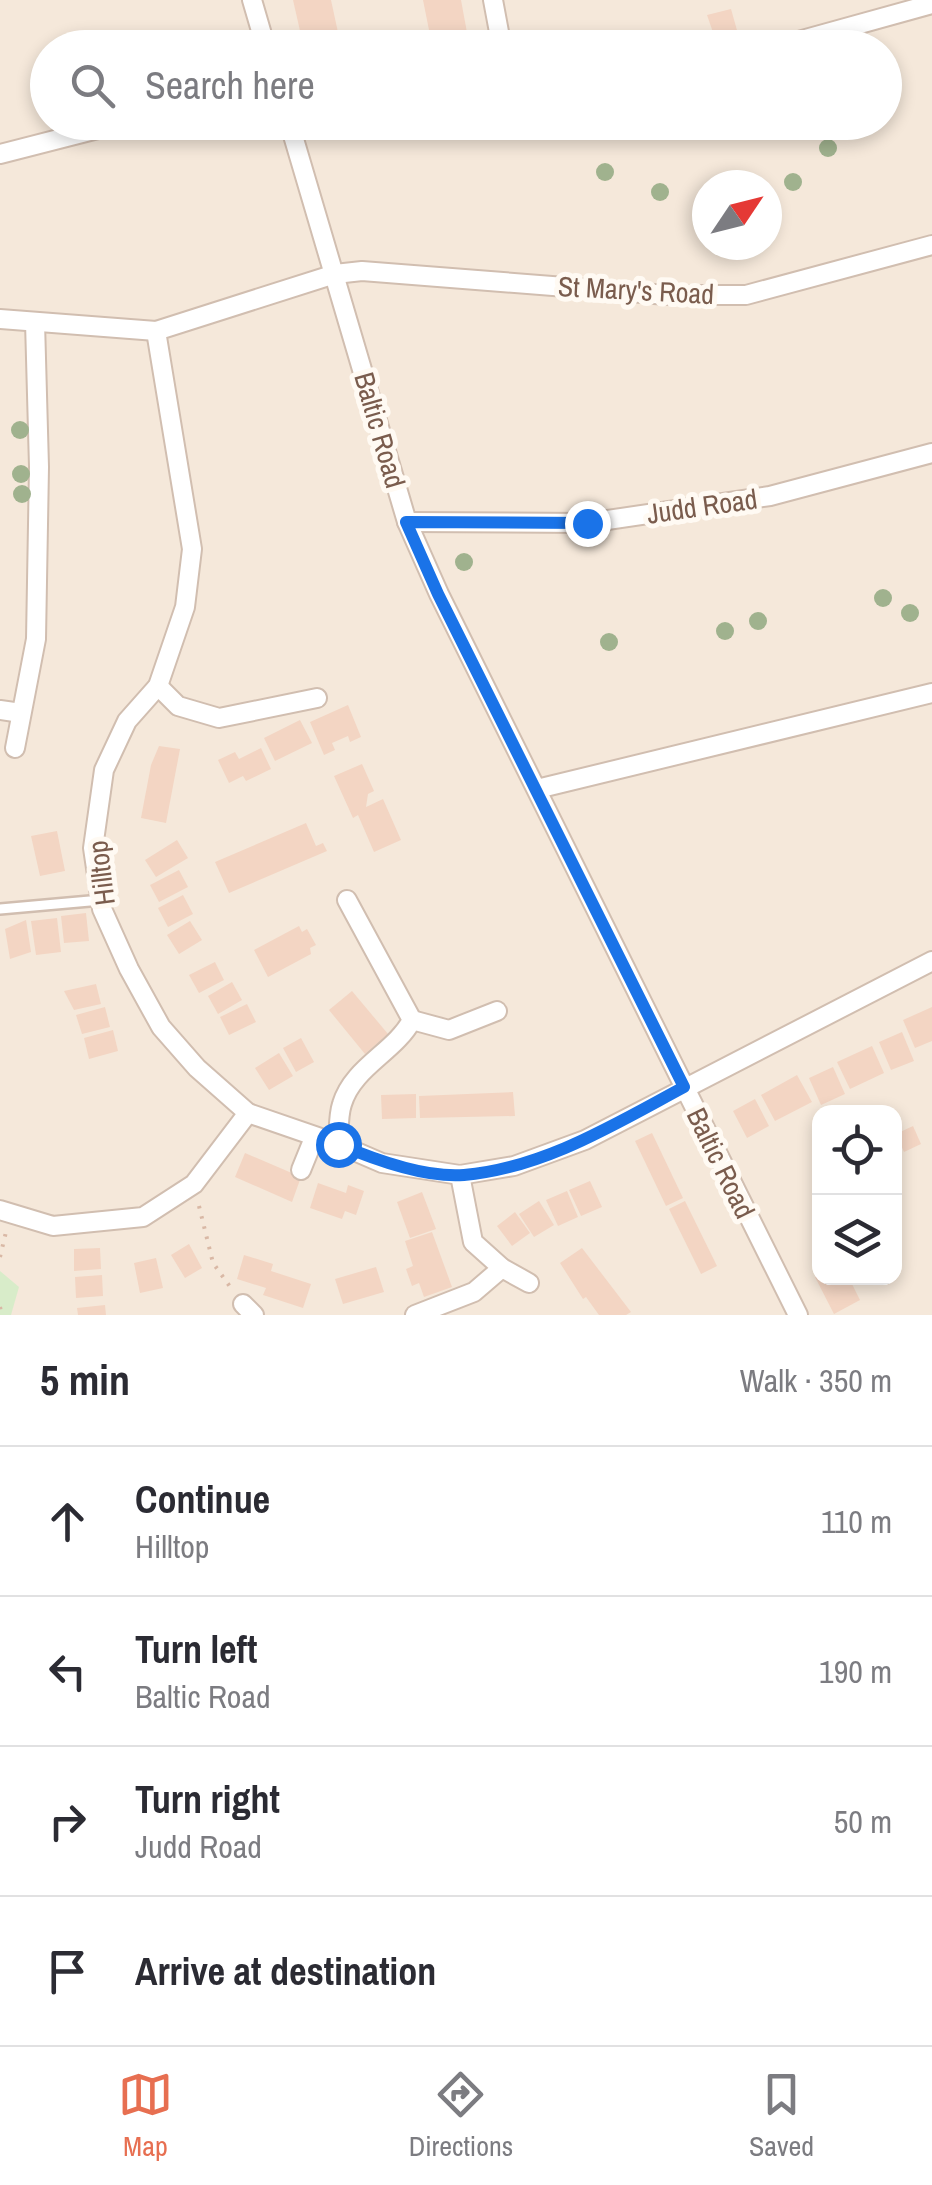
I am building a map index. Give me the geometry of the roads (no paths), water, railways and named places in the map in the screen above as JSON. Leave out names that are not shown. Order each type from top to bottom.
[{"type":"street","points":[[252,0],[261,30]]},
{"type":"street","points":[[493,0],[499,30]]},
{"type":"street","points":[[838,30],[932,4]]},
{"type":"street","points":[[0,154],[55,140]]},
{"type":"street","name":"Baltic Road","points":[[294,140],[406,522],[438,594],[798,1315]]},
{"type":"street","name":"St Mary's Road","points":[[335,274],[362,271],[667,296],[746,295],[932,245]]},
{"type":"street","points":[[0,319],[156,331],[335,274]]},
{"type":"street","points":[[15,748],[36,639],[39,467],[35,322]]},
{"type":"street","name":"Hilltop","points":[[156,331],[192,549],[186,607],[158,686],[127,721],[104,770],[93,848],[101,900],[129,969],[160,1027],[248,1114],[382,1163],[460,1175],[514,1166],[585,1140],[932,961]]},
{"type":"street","name":"Judd Road","points":[[406,522],[587,523],[770,496],[932,453]]},
{"type":"street","points":[[158,686],[178,706],[218,718],[317,698]]},
{"type":"street","points":[[537,789],[932,692]]},
{"type":"street","points":[[0,710],[22,713]]},
{"type":"street","points":[[347,900],[412,1020],[449,1030],[497,1011]]},
{"type":"street","points":[[338,1144],[342,1104],[355,1078],[406,1032],[412,1020]]},
{"type":"street","points":[[5,1212],[54,1226],[143,1217],[194,1184],[248,1114]]},
{"type":"street","points":[[301,1170],[314,1138]]},
{"type":"street","points":[[460,1175],[472,1242],[502,1268],[530,1283]]},
{"type":"street","points":[[415,1315],[474,1292],[502,1268]]},
{"type":"lane","points":[[0,910],[101,900]]}]
